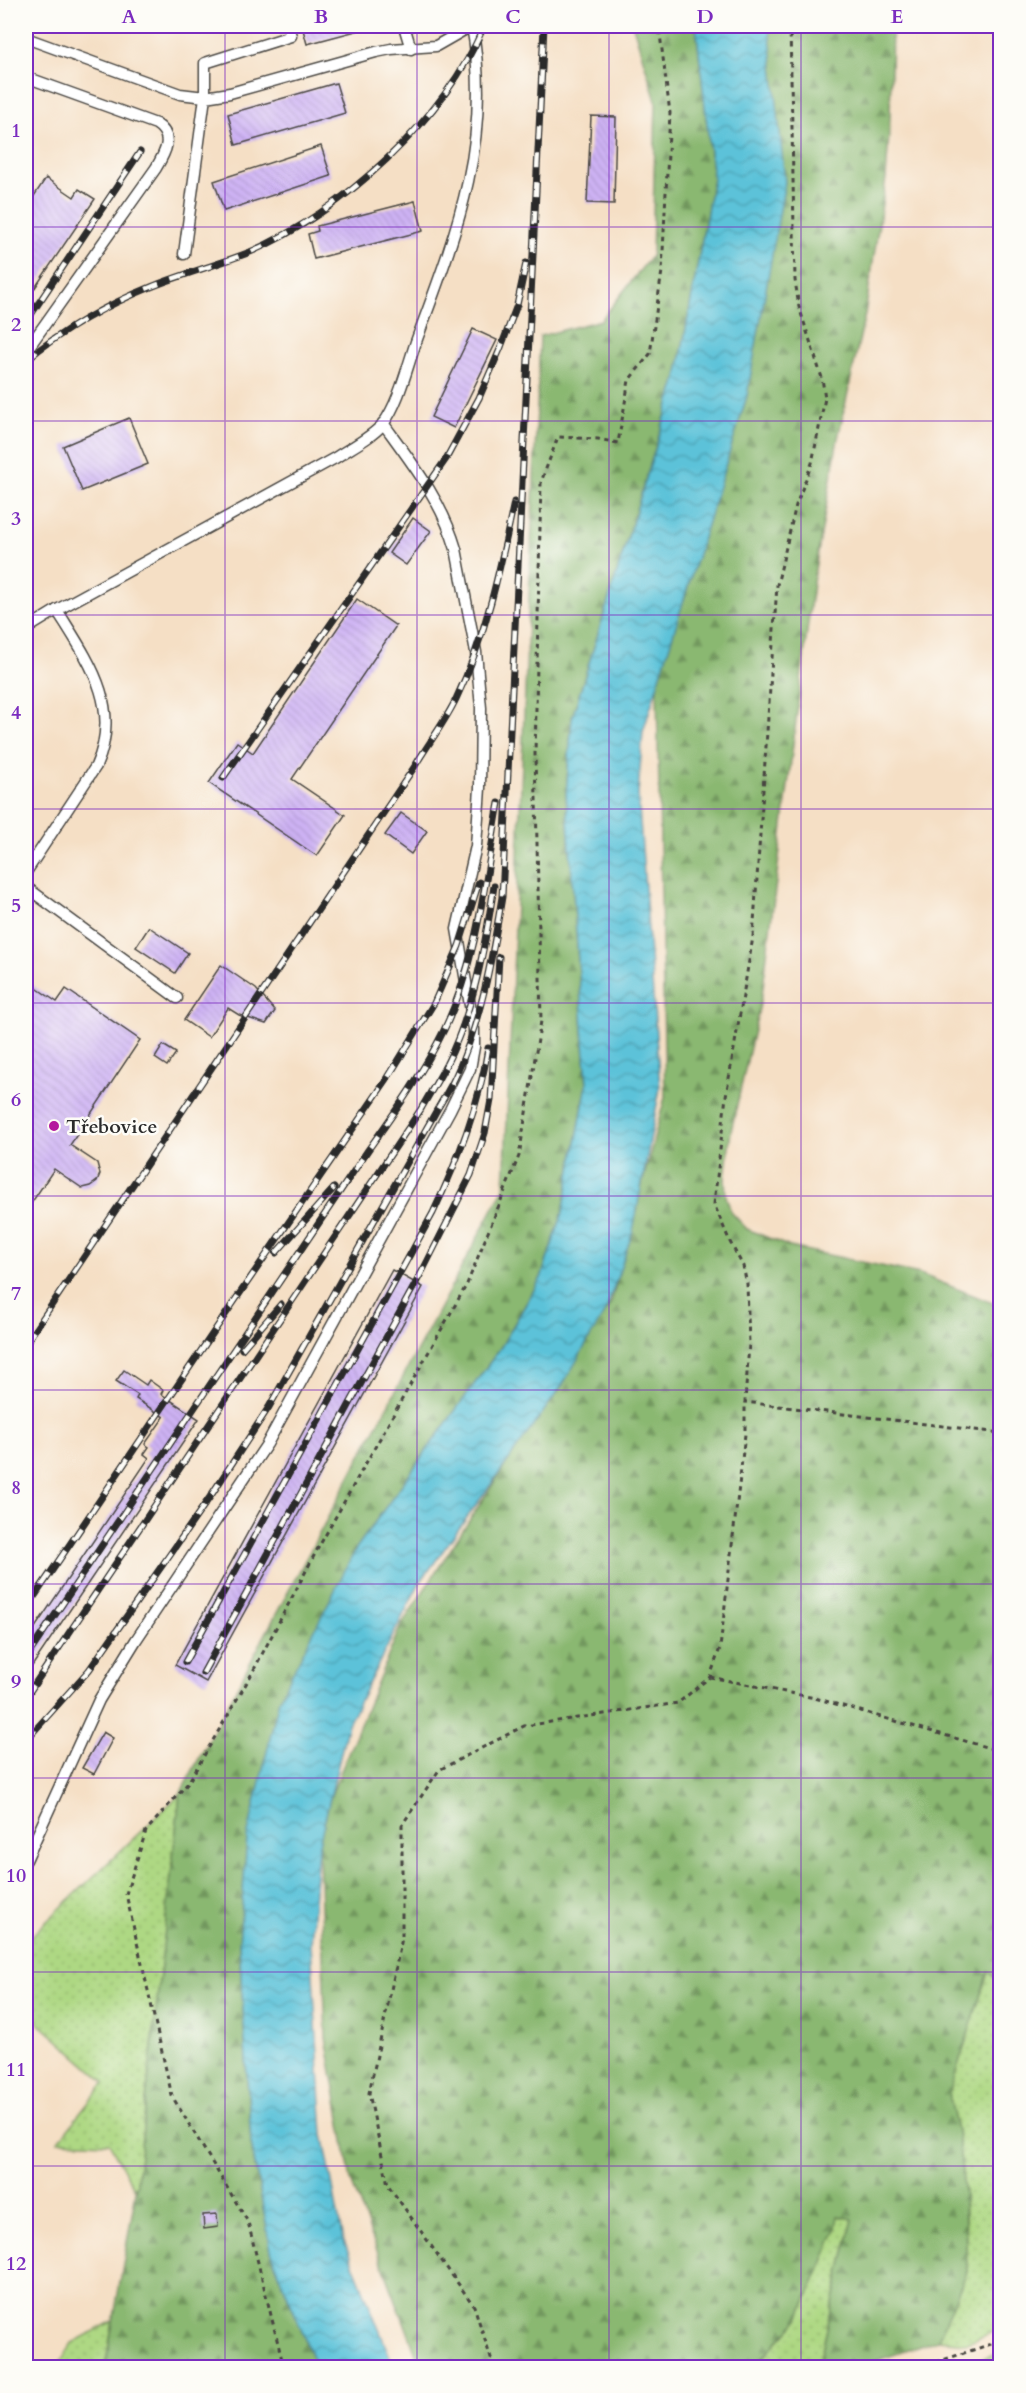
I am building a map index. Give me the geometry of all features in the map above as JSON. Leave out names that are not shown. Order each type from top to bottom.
[{"type":"lane","points":[[184,254],[204,96],[204,63],[291,36],[288,26]]},
{"type":"lane","points":[[404,26],[411,49]]},
{"type":"lane","points":[[26,38],[180,94],[204,96],[230,93],[376,52],[435,46],[471,26],[478,68],[477,126],[472,170],[459,220],[401,386],[383,423],[362,441],[335,458],[26,629]]},
{"type":"lane","points":[[26,77],[156,124],[165,131],[168,141],[156,168],[26,351]]},
{"type":"lane","points":[[26,1860],[99,1700],[136,1640],[267,1444],[464,1084],[472,1058],[474,1029],[457,929],[473,867],[479,820],[481,708],[477,662],[451,532],[428,486],[383,423]]},
{"type":"lane","points":[[26,872],[96,766],[102,753],[107,730],[106,706],[102,693],[84,654],[57,610]]},
{"type":"lane","points":[[26,887],[177,998]]},
{"type":"path","points":[[284,2367],[248,2222],[172,2096],[126,1894],[146,1831],[188,1783],[250,1677],[312,1559],[467,1284],[519,1156],[541,1022],[535,754],[541,482],[558,437],[598,439],[618,443],[629,380],[650,354],[662,271],[670,113],[659,26]]},
{"type":"path","points":[[494,2367],[474,2306],[388,2185],[369,2093],[402,1938],[402,1825],[439,1770],[524,1726],[678,1703],[710,1677],[720,1648],[745,1434],[749,1344],[747,1284],[743,1266],[714,1204],[726,1096],[753,937],[777,585],[796,505],[812,463],[825,398],[822,378],[799,308],[795,280],[790,26]]},
{"type":"path","points":[[745,1402],[1000,1433]]},
{"type":"path","points":[[710,1677],[814,1698],[1000,1751]]},
{"type":"path","points":[[919,2367],[1000,2341]]},
{"type":"green space","points":[[633,26],[696,26],[713,179],[677,378],[572,718],[566,794],[587,1084],[563,1212],[541,1278],[501,1347],[357,1547],[239,1943],[251,2143],[272,2256],[316,2367],[105,2368],[136,2191],[180,1794],[504,1188],[540,336],[601,320],[652,255],[656,101]]},
{"type":"green space","points":[[763,26],[892,26],[890,119],[886,178],[865,314],[838,438],[814,575],[762,995],[731,1131],[725,1178],[726,1196],[731,1212],[747,1229],[790,1247],[920,1274],[1000,1306],[1000,1968],[995,1977],[988,1972],[949,2094],[957,2131],[963,2179],[967,2271],[938,2340],[857,2367],[818,2367],[853,2219],[838,2216],[835,2233],[798,2320],[754,2367],[421,2367],[351,2181],[326,2038],[318,1827],[400,1627],[611,1303],[665,1097],[657,691],[659,641]]},
{"type":"green space","points":[[180,1794],[136,2191],[109,2143],[58,2141],[105,2082],[26,2012],[26,1941]]},
{"type":"green space","points":[[1000,1968],[1000,2329],[967,2343],[938,2340],[967,2271],[964,2188],[957,2131],[948,2094],[988,1971],[995,1977]]},
{"type":"green space","points":[[837,2216],[853,2219],[818,2367],[754,2368],[798,2320],[835,2233]]},
{"type":"green space","points":[[113,2321],[105,2367],[60,2367],[59,2364],[72,2343]]},
{"type":"green space","points":[[1000,2353],[1000,2367],[959,2367]]},
{"type":"water","points":[[696,26],[769,26],[785,182],[747,396],[643,732],[638,794],[660,1088],[633,1231],[607,1308],[562,1386],[419,1584],[348,1724],[318,1848],[311,1944],[323,2134],[342,2236],[394,2367],[316,2367],[272,2256],[251,2143],[239,1943],[247,1837],[279,1699],[357,1547],[501,1347],[541,1278],[563,1212],[587,1084],[566,794],[572,718],[677,378],[713,179]]},
{"type":"building","points":[[302,26],[360,26],[360,30],[307,44]]},
{"type":"building","points":[[336,83],[345,113],[236,145],[228,114]]},
{"type":"building","points":[[591,116],[616,117],[614,204],[587,203]]},
{"type":"building","points":[[321,146],[331,176],[224,211],[214,181]]},
{"type":"building","points":[[46,178],[74,197],[79,189],[95,199],[26,301],[26,208]]},
{"type":"building","points":[[415,201],[423,231],[314,259],[308,234],[318,231],[317,226]]},
{"type":"building","points":[[473,329],[497,340],[454,428],[431,417]]},
{"type":"building","points":[[129,418],[148,464],[82,491],[63,446]]},
{"type":"building","points":[[413,518],[431,531],[406,565],[389,553]]},
{"type":"building","points":[[357,599],[396,626],[292,779],[345,815],[317,856],[209,783],[237,742],[253,753]]},
{"type":"building","points":[[401,813],[427,831],[411,854],[385,835]]},
{"type":"building","points":[[149,927],[188,953],[175,973],[136,947]]},
{"type":"building","points":[[221,965],[256,989],[275,1011],[266,1024],[239,1015],[228,1008],[209,1037],[184,1020]]},
{"type":"building","name":"Třebovice","points":[[26,981],[57,1002],[66,989],[140,1040],[70,1145],[97,1163],[100,1174],[97,1181],[82,1188],[54,1169],[26,1211]]},
{"type":"building","points":[[163,1045],[176,1053],[167,1066],[155,1058]]},
{"type":"building","points":[[392,1270],[423,1287],[206,1682],[175,1665]]},
{"type":"building","points":[[124,1370],[146,1385],[149,1380],[163,1390],[161,1394],[199,1419],[26,1675],[26,1641],[149,1458],[144,1454],[149,1447],[145,1444],[164,1417],[136,1399],[138,1395],[116,1381]]},
{"type":"building","points":[[103,1732],[113,1738],[94,1774],[82,1768]]},
{"type":"building","points":[[217,2214],[218,2227],[204,2229],[203,2215]]},
{"type":"railway","points":[[26,360],[70,328],[118,302],[163,282],[250,252],[285,235],[320,213],[387,159],[417,128],[444,95],[467,61],[484,26]]},
{"type":"railway","points":[[26,1740],[89,1670],[210,1497],[269,1407],[451,1085],[473,1032],[490,965],[502,897],[544,26]]},
{"type":"railway","points":[[26,322],[140,152]]},
{"type":"railway","points":[[223,778],[446,459],[479,398],[501,347],[517,305],[526,263]]},
{"type":"railway","points":[[26,1343],[447,716],[467,675],[484,627],[514,502]]},
{"type":"railway","points":[[26,1658],[398,1107],[436,1046],[456,1003],[473,947],[499,803]]},
{"type":"railway","points":[[26,1609],[387,1079],[434,1003],[459,946],[479,882]]},
{"type":"railway","points":[[26,1697],[434,1087],[456,1044],[471,1000],[487,932],[494,886]]},
{"type":"railway","points":[[203,1673],[424,1268],[471,1175],[485,1133],[491,1100],[499,957]]},
{"type":"railway","points":[[185,1662],[433,1213],[467,1132],[488,1048]]},
{"type":"railway","points":[[276,1253],[334,1188]]},
{"type":"railway","points":[[242,1349],[281,1304]]},
{"type":"place","name":"Třebovice","points":[[54,1126]]}]
